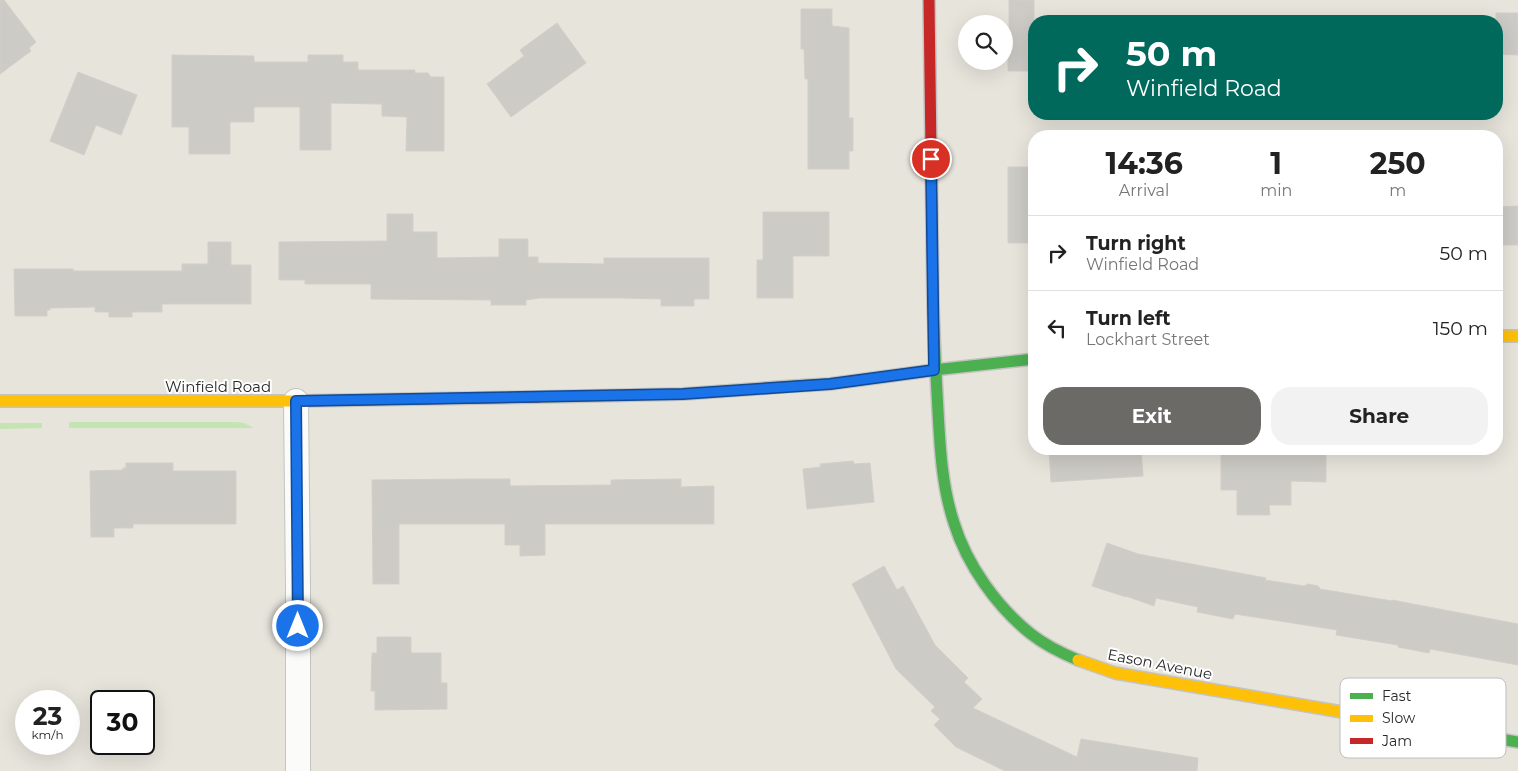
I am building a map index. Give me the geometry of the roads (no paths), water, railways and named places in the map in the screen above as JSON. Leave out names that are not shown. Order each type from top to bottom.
[{"type":"street","name":"Eason Avenue","points":[[929,0],[934,370],[942,469],[958,536],[974,566],[993,595],[1010,615],[1044,643],[1068,655],[1115,673],[1340,712]]},
{"type":"street","points":[[1503,336],[1518,336]]},
{"type":"street","name":"Winfield Road","points":[[0,401],[296,401],[683,394],[830,384],[1028,360]]},
{"type":"street","points":[[296,401],[298,771]]}]
